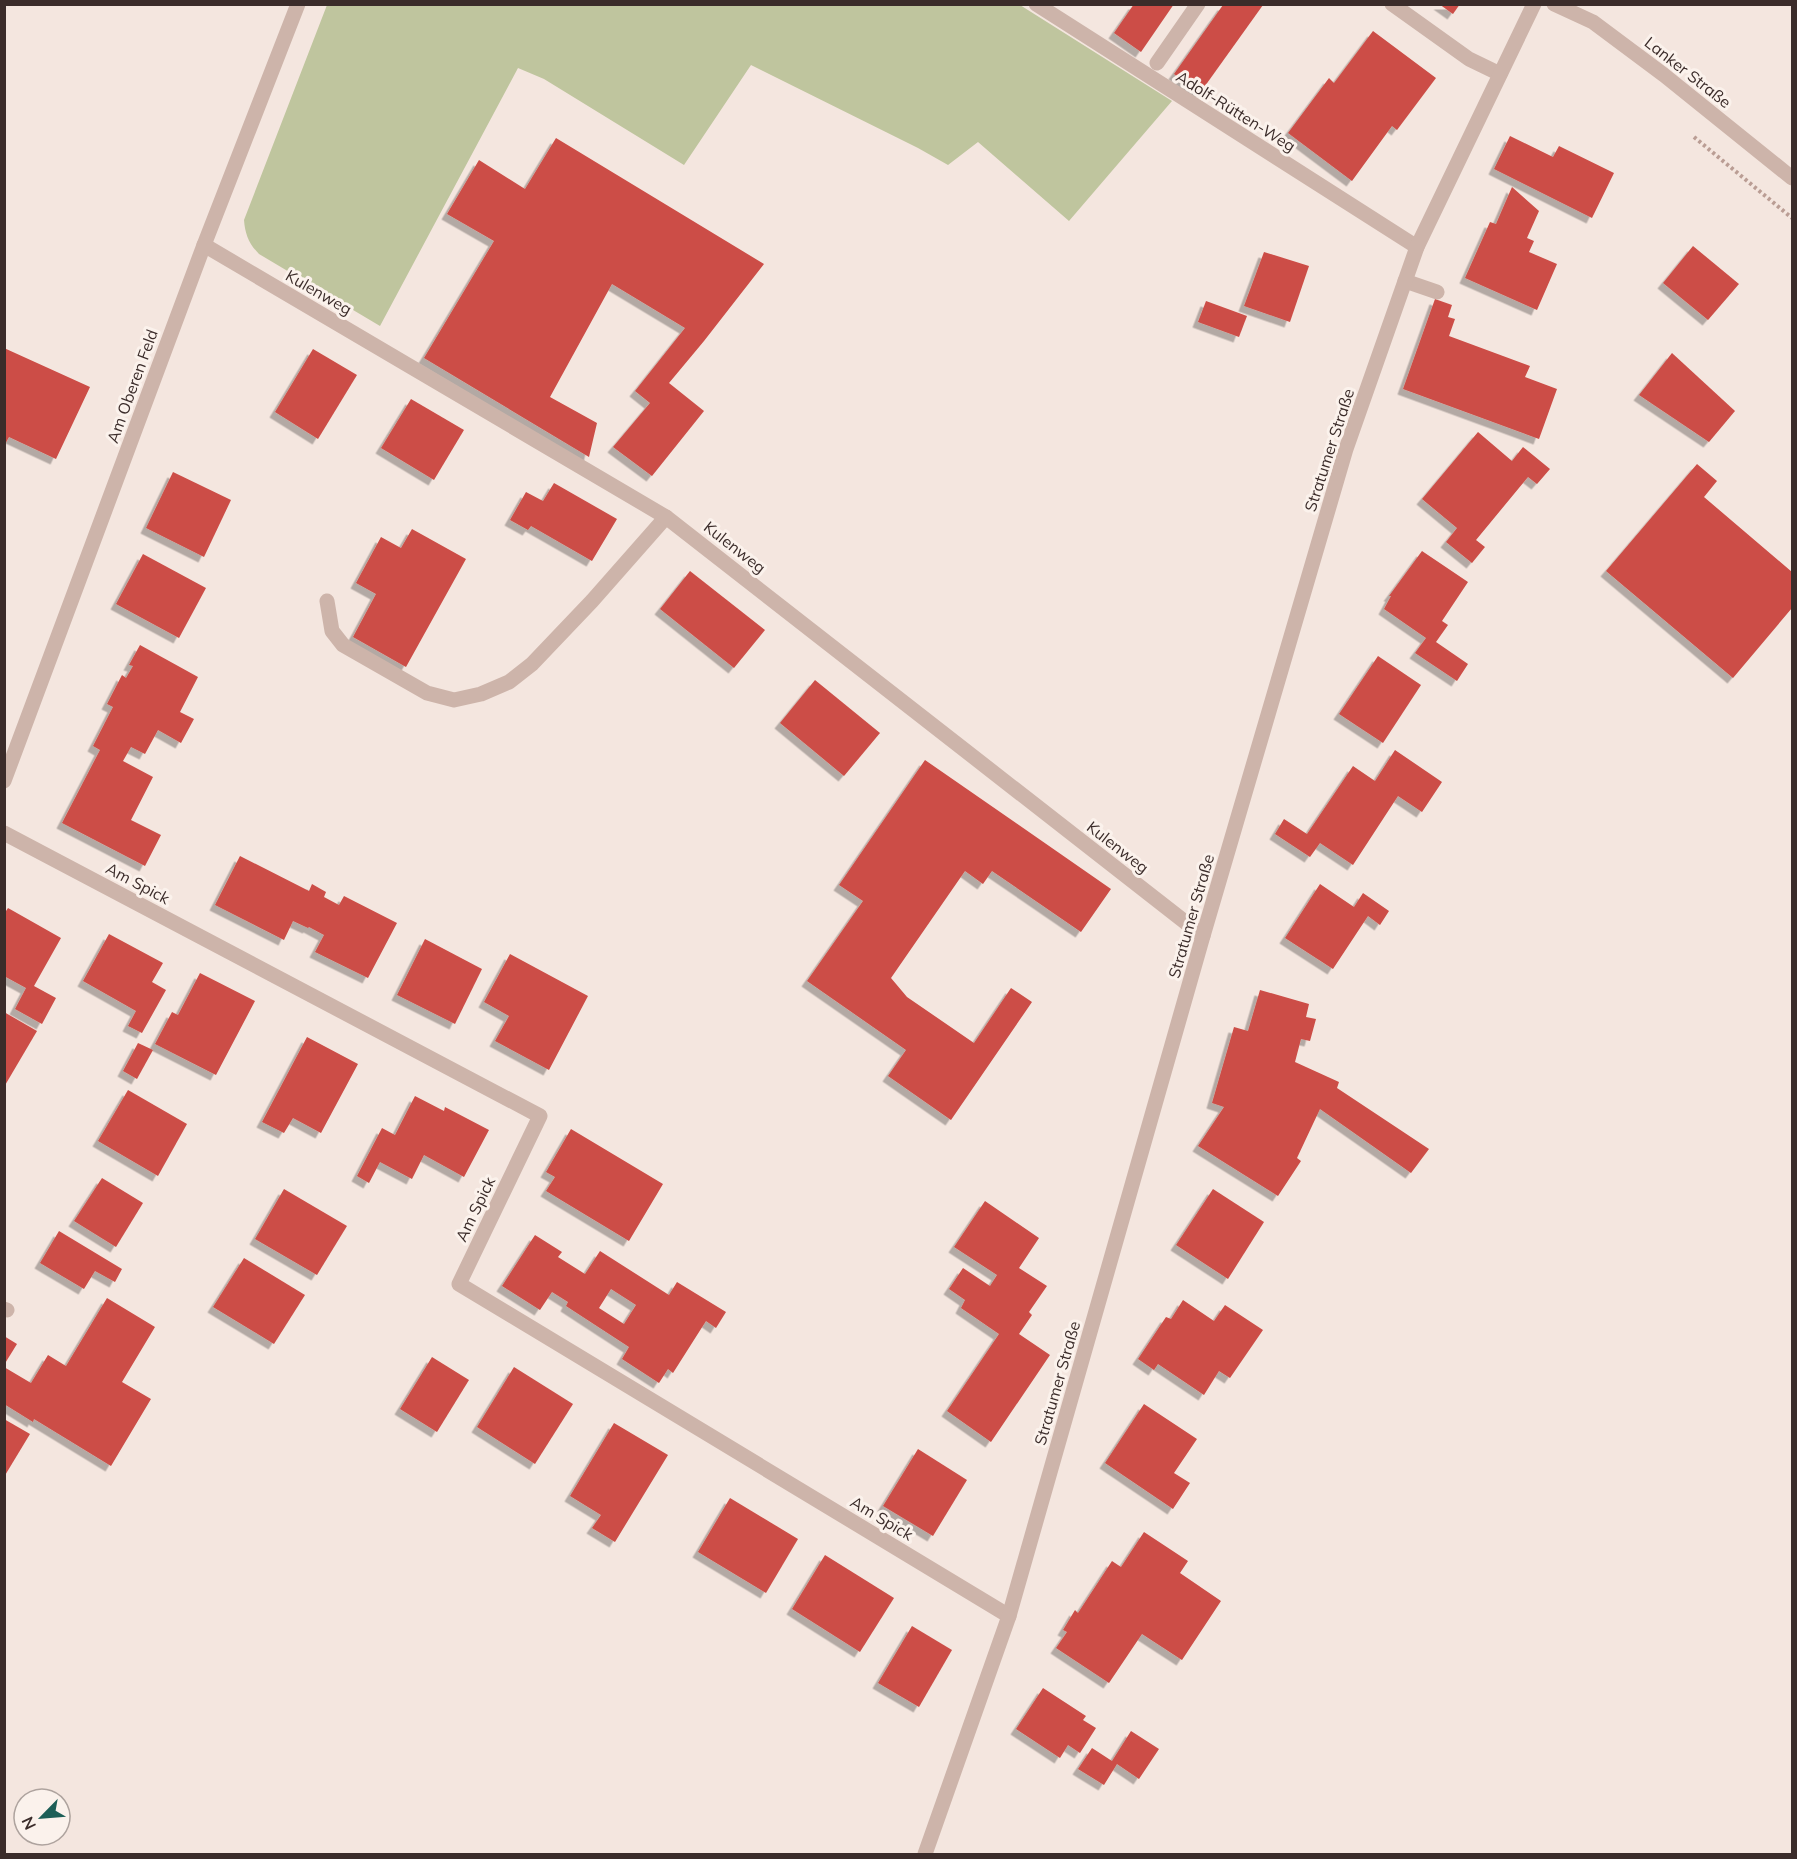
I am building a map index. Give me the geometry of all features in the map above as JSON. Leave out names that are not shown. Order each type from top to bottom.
[{"type":"street","name":"Am Oberen Feld","points":[[4,782],[204,245],[298,4]]},
{"type":"street","name":"Adolf-Rütten-Weg","points":[[1036,4],[1417,247]]},
{"type":"street","points":[[1157,63],[1198,4]]},
{"type":"street","points":[[1392,4],[1469,59],[1500,74]]},
{"type":"street","name":"Stratumer Straße","points":[[925,1854],[1009,1616],[1203,936],[1346,449],[1417,247],[1534,4]]},
{"type":"street","name":"Lanker Straße","points":[[1554,4],[1593,22],[1664,75],[1792,178]]},
{"type":"street","name":"Kulenweg","points":[[204,245],[666,517],[1203,936]]},
{"type":"street","points":[[1405,282],[1437,292]]},
{"type":"street","points":[[327,601],[332,631],[344,645],[427,693],[454,700],[481,694],[509,682],[532,664],[592,601],[666,517]]},
{"type":"street","name":"Am Spick","points":[[4,833],[540,1116],[459,1284],[1009,1616]]},
{"type":"green space","points":[[327,5],[1020,5],[1172,101],[1069,221],[978,142],[948,165],[751,65],[684,165],[544,79],[518,68],[380,326],[259,254],[250,243],[244,220]]},
{"type":"building","points":[[1134,4],[1174,4],[1141,52],[1114,33]]},
{"type":"building","points":[[1439,4],[1460,4],[1453,14]]},
{"type":"building","points":[[1223,5],[1263,5],[1200,93],[1174,74]]},
{"type":"building","points":[[1373,31],[1436,78],[1397,130],[1392,126],[1352,181],[1288,133],[1329,78],[1334,83]]},
{"type":"building","points":[[1510,136],[1553,157],[1559,146],[1614,173],[1592,218],[1494,169]]},
{"type":"building","points":[[556,138],[764,264],[669,383],[704,411],[652,476],[613,447],[650,403],[635,391],[685,328],[612,284],[550,397],[597,423],[589,457],[424,358],[494,241],[447,214],[479,160],[525,189]]},
{"type":"building","points":[[1512,187],[1539,211],[1527,238],[1534,241],[1529,252],[1557,264],[1537,310],[1465,278],[1490,222],[1496,224]]},
{"type":"building","points":[[1693,246],[1739,284],[1708,320],[1663,283]]},
{"type":"building","points":[[1264,252],[1309,266],[1290,322],[1244,306]]},
{"type":"building","points":[[1435,299],[1452,305],[1448,317],[1455,319],[1449,336],[1530,366],[1525,377],[1557,389],[1539,439],[1403,389]]},
{"type":"building","points":[[1206,301],[1247,316],[1239,337],[1198,322]]},
{"type":"building","points":[[4,348],[90,387],[56,459],[9,437],[4,446]]},
{"type":"building","points":[[313,349],[357,375],[318,439],[275,412]]},
{"type":"building","points":[[1672,353],[1735,411],[1709,442],[1639,395]]},
{"type":"building","points":[[411,399],[464,430],[434,480],[381,448]]},
{"type":"building","points":[[1478,432],[1512,461],[1523,447],[1550,469],[1537,484],[1528,477],[1476,540],[1485,547],[1472,563],[1446,542],[1457,528],[1422,499]]},
{"type":"building","points":[[1697,464],[1717,481],[1704,497],[1792,572],[1792,608],[1733,678],[1606,571]]},
{"type":"building","points":[[173,472],[231,500],[204,557],[146,528]]},
{"type":"building","points":[[554,483],[617,519],[592,561],[531,526],[528,530],[510,520],[526,492],[543,501]]},
{"type":"building","points":[[412,529],[466,559],[406,667],[353,637],[376,594],[356,583],[381,537],[401,548]]},
{"type":"building","points":[[1422,551],[1468,582],[1442,621],[1448,625],[1436,642],[1468,664],[1457,681],[1415,653],[1426,638],[1384,609],[1391,596],[1389,596]]},
{"type":"building","points":[[143,554],[206,588],[179,638],[116,604]]},
{"type":"building","points":[[690,571],[765,630],[734,668],[660,609]]},
{"type":"building","points":[[140,645],[198,677],[180,712],[194,719],[181,743],[158,730],[145,754],[131,747],[123,761],[153,777],[131,820],[161,835],[145,866],[62,823],[100,750],[93,746],[113,707],[107,704],[122,675],[126,678],[133,666],[129,665]]},
{"type":"building","points":[[1378,656],[1421,685],[1383,743],[1339,714]]},
{"type":"building","points":[[815,680],[880,733],[844,776],[780,723]]},
{"type":"building","points":[[1395,750],[1442,782],[1422,812],[1398,796],[1353,865],[1320,843],[1310,857],[1275,834],[1284,819],[1307,834],[1353,766],[1375,781]]},
{"type":"building","points":[[925,760],[1111,889],[1081,932],[992,871],[983,884],[965,871],[891,978],[907,997],[974,1043],[1011,988],[1032,1002],[951,1120],[888,1076],[906,1050],[807,981],[863,901],[839,885]]},
{"type":"building","points":[[240,856],[309,891],[312,884],[326,892],[324,897],[339,905],[344,896],[397,923],[368,978],[315,952],[324,935],[309,927],[293,921],[284,940],[215,905]]},
{"type":"building","points":[[1320,884],[1354,907],[1363,893],[1389,911],[1380,925],[1368,916],[1333,969],[1285,938]]},
{"type":"building","points":[[8,908],[61,938],[34,986],[56,998],[42,1024],[15,1009],[26,988],[4,976],[4,914]]},
{"type":"building","points":[[109,934],[163,963],[152,982],[166,990],[142,1033],[128,1026],[136,1011],[83,981]]},
{"type":"building","points":[[425,939],[482,969],[455,1024],[397,995]]},
{"type":"building","points":[[510,954],[588,996],[549,1070],[495,1041],[509,1016],[484,1002]]},
{"type":"building","points":[[200,973],[255,1001],[216,1075],[155,1044],[172,1012],[178,1015]]},
{"type":"building","points":[[1260,990],[1309,1004],[1306,1017],[1316,1019],[1310,1041],[1301,1039],[1295,1062],[1339,1082],[1337,1088],[1429,1149],[1411,1173],[1320,1109],[1297,1158],[1301,1161],[1278,1196],[1198,1146],[1224,1107],[1212,1103],[1234,1027],[1248,1031]]},
{"type":"building","points":[[4,1012],[37,1031],[4,1087]]},
{"type":"building","points":[[307,1037],[358,1064],[321,1133],[293,1118],[284,1133],[262,1122]]},
{"type":"building","points":[[138,1043],[153,1050],[137,1079],[123,1071]]},
{"type":"building","points":[[128,1090],[187,1124],[158,1176],[98,1141]]},
{"type":"building","points":[[415,1096],[444,1111],[445,1107],[489,1130],[464,1177],[424,1155],[412,1179],[380,1162],[369,1183],[357,1176],[382,1128],[395,1135]]},
{"type":"building","points":[[571,1129],[663,1184],[629,1241],[546,1191],[555,1177],[546,1172]]},
{"type":"building","points":[[102,1178],[143,1203],[116,1247],[74,1221]]},
{"type":"building","points":[[284,1189],[347,1226],[317,1275],[255,1239]]},
{"type":"building","points":[[1213,1189],[1264,1222],[1228,1279],[1176,1245]]},
{"type":"building","points":[[985,1201],[1039,1238],[1019,1268],[1047,1286],[1029,1312],[1032,1315],[1019,1334],[1050,1355],[991,1442],[947,1411],[999,1334],[961,1308],[965,1300],[949,1289],[963,1268],[990,1286],[997,1275],[954,1247]]},
{"type":"building","points":[[59,1231],[122,1269],[115,1282],[95,1271],[84,1289],[40,1263]]},
{"type":"building","points":[[535,1235],[562,1252],[558,1257],[585,1274],[600,1251],[669,1295],[677,1282],[726,1312],[716,1328],[706,1321],[673,1373],[668,1369],[659,1383],[622,1359],[629,1347],[566,1306],[568,1302],[552,1292],[540,1310],[502,1286]],"holes":[[[611,1289],[636,1305],[624,1324],[599,1308]]]},
{"type":"building","points":[[244,1258],[305,1295],[274,1344],[213,1307]]},
{"type":"building","points":[[107,1298],[155,1327],[122,1382],[151,1399],[111,1466],[34,1419],[33,1422],[4,1404],[4,1367],[31,1383],[48,1355],[66,1366]]},
{"type":"building","points":[[1183,1300],[1214,1321],[1225,1305],[1263,1330],[1230,1378],[1219,1371],[1204,1395],[1158,1364],[1154,1370],[1138,1359],[1166,1317],[1171,1319]]},
{"type":"building","points":[[4,1336],[17,1344],[4,1365]]},
{"type":"building","points":[[432,1357],[469,1380],[437,1432],[400,1409]]},
{"type":"building","points":[[514,1367],[573,1404],[535,1464],[477,1427]]},
{"type":"building","points":[[1144,1404],[1197,1439],[1174,1473],[1190,1483],[1173,1509],[1105,1463]]},
{"type":"building","points":[[4,1419],[30,1434],[4,1477]]},
{"type":"building","points":[[614,1423],[668,1455],[615,1542],[592,1528],[601,1515],[570,1496]]},
{"type":"building","points":[[918,1449],[967,1480],[933,1536],[883,1506]]},
{"type":"building","points":[[730,1498],[798,1539],[766,1593],[698,1552]]},
{"type":"building","points":[[1144,1532],[1188,1561],[1180,1573],[1221,1601],[1182,1660],[1142,1634],[1109,1683],[1056,1648],[1067,1632],[1063,1630],[1075,1610],[1078,1613],[1112,1561],[1121,1567]]},
{"type":"building","points":[[825,1555],[894,1598],[860,1652],[792,1609]]},
{"type":"building","points":[[912,1626],[952,1650],[919,1707],[878,1683]]},
{"type":"building","points":[[1043,1688],[1086,1716],[1083,1720],[1096,1728],[1080,1753],[1068,1745],[1060,1758],[1016,1729]]},
{"type":"building","points":[[1131,1731],[1159,1749],[1139,1779],[1117,1764],[1104,1785],[1078,1769],[1092,1748],[1112,1761]]}]
